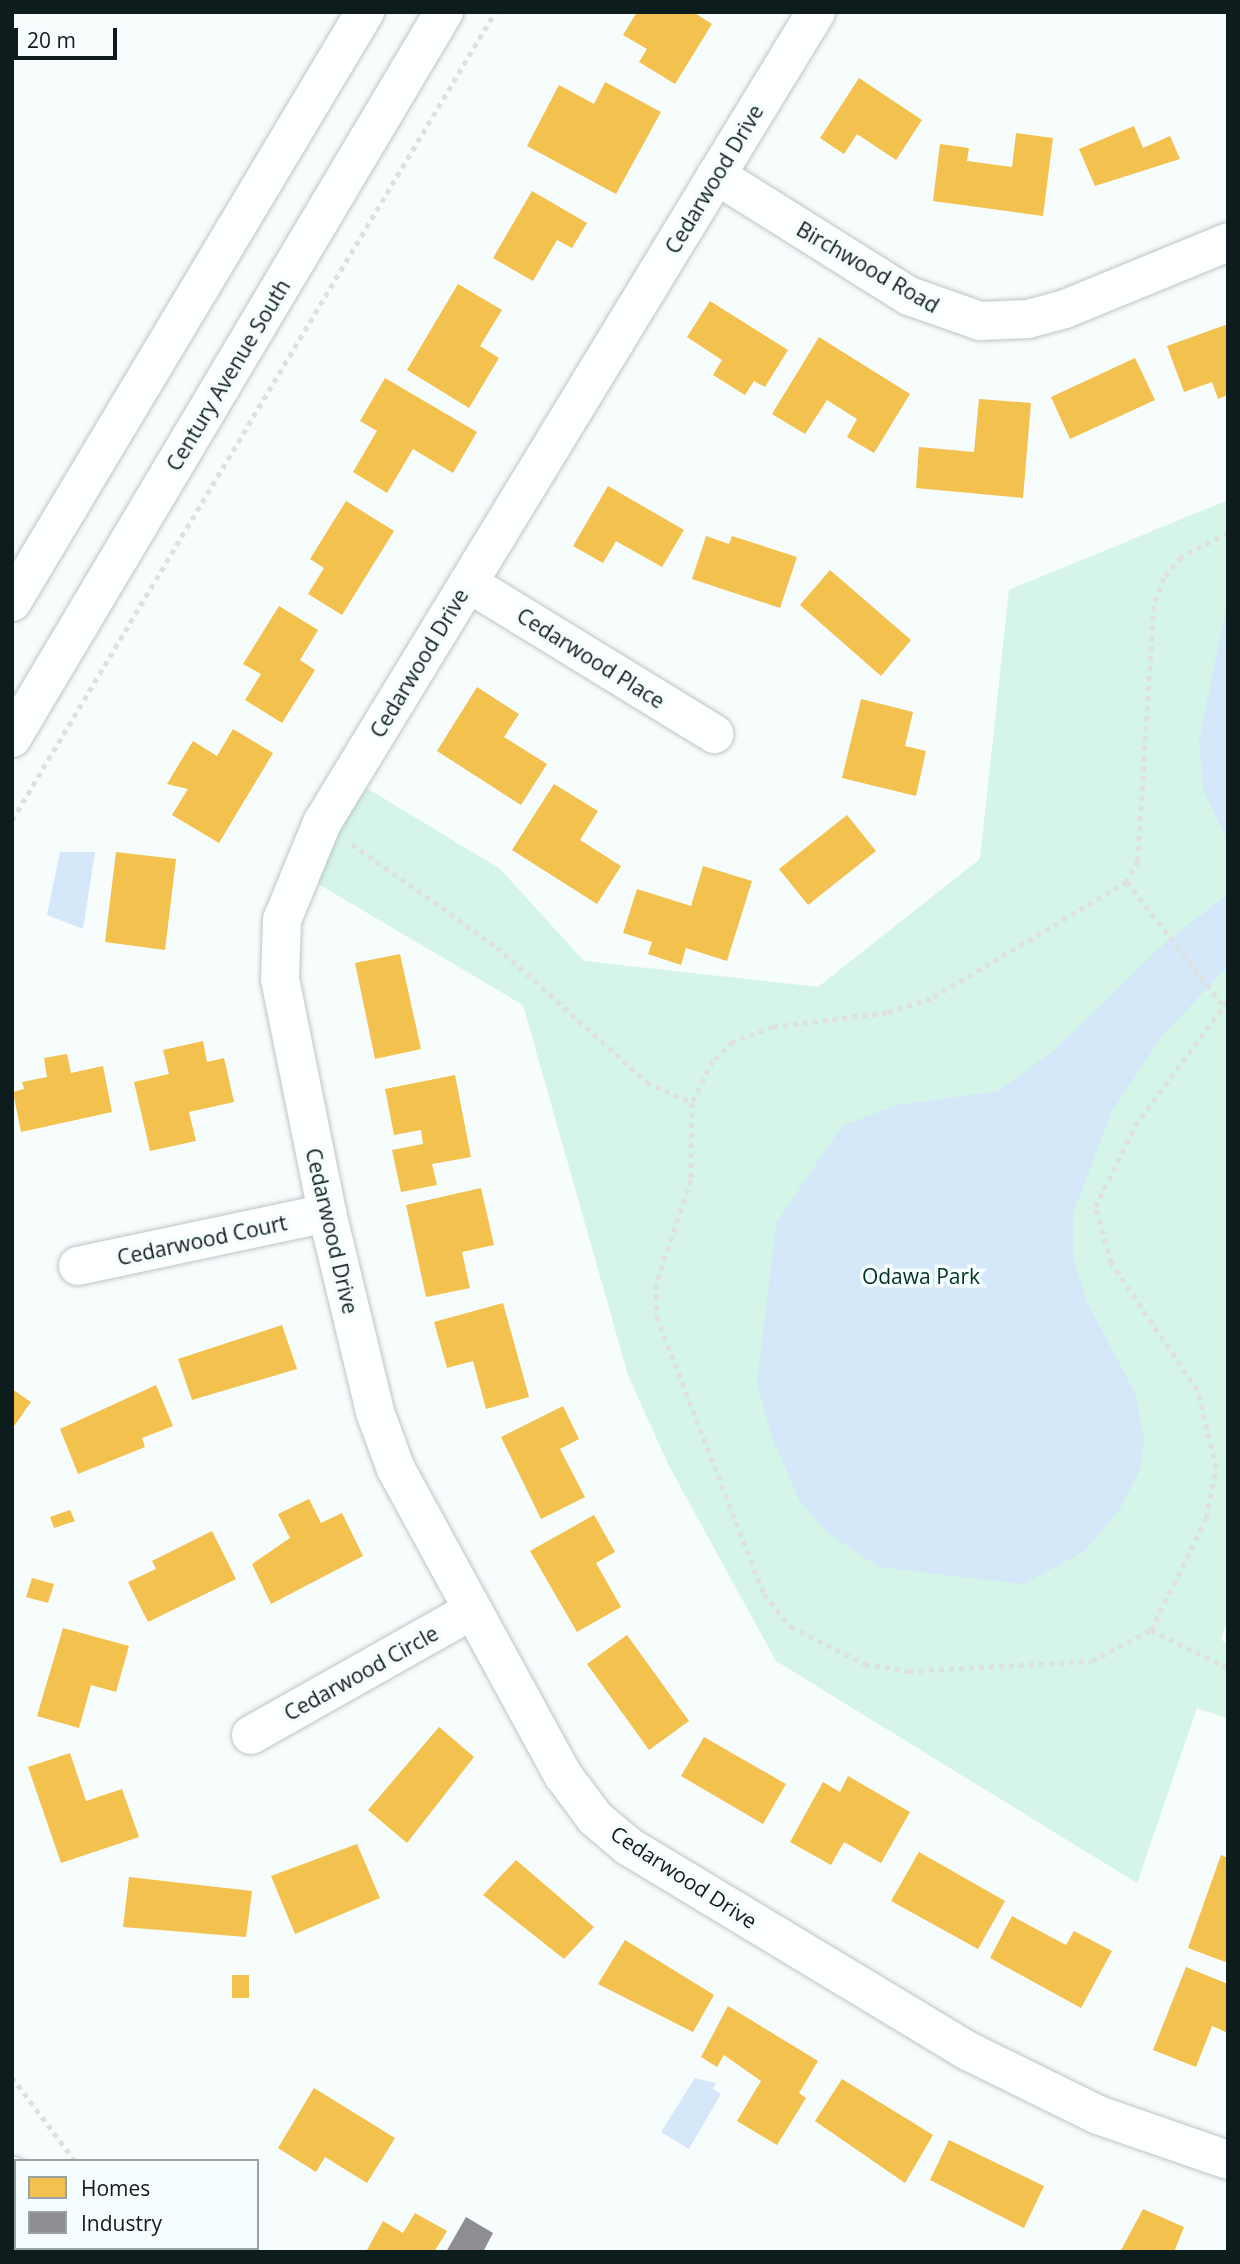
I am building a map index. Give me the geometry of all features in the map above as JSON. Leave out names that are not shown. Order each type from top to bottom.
[{"type":"street","points":[[12,602],[365,12]]},
{"type":"street","name":"Century Avenue South","points":[[12,738],[444,12]]},
{"type":"street","name":"Cedarwood Drive","points":[[816,12],[322,823],[282,920],[280,979],[327,1213],[375,1412],[396,1469],[471,1611],[564,1774],[595,1818],[628,1846],[1014,2075],[1098,2115],[1228,2160]]},
{"type":"street","name":"Birchwood Road","points":[[716,175],[909,296],[980,321],[1065,309],[1228,242]]},
{"type":"street","name":"Cedarwood Place","points":[[468,583],[714,734]]},
{"type":"street","name":"Cedarwood Court","points":[[78,1266],[327,1213]]},
{"type":"street","name":"Cedarwood Circle","points":[[251,1735],[471,1611]]},
{"type":"path","points":[[12,820],[495,12]]},
{"type":"path","points":[[1127,882],[1205,989],[1226,1003],[1135,1126],[1095,1207],[1111,1263],[1197,1390],[1216,1468],[1206,1518],[1151,1630],[1091,1661],[909,1671],[865,1664],[791,1627],[764,1594],[657,1317],[656,1285],[691,1180],[692,1103],[713,1061],[733,1042],[773,1027],[887,1013],[931,999],[1127,882],[1138,861],[1154,606],[1164,578],[1181,557],[1228,533]]},
{"type":"path","points":[[322,823],[497,947],[647,1082],[692,1103]]},
{"type":"path","points":[[1151,1630],[1228,1668]]},
{"type":"path","points":[[12,2077],[74,2159]]},
{"type":"green space","name":"Odawa Park","points":[[1228,500],[1228,1616],[1221,1640],[1228,1643],[1228,1719],[1197,1708],[1137,1883],[776,1661],[668,1464],[628,1375],[523,1005],[298,872],[350,778],[500,869],[584,961],[818,987],[980,859],[1009,590]]},
{"type":"water","points":[[1228,597],[1228,842],[1203,790],[1199,741]]},
{"type":"water","points":[[60,852],[95,852],[83,929],[47,915]]},
{"type":"water","points":[[1228,894],[1228,966],[1162,1036],[1112,1111],[1073,1214],[1073,1256],[1087,1302],[1135,1393],[1144,1438],[1141,1468],[1120,1509],[1084,1552],[1023,1584],[879,1567],[830,1535],[800,1502],[771,1435],[757,1383],[776,1223],[842,1126],[897,1105],[998,1091],[1053,1051],[1168,940]]},
{"type":"water","points":[[695,2078],[716,2083],[713,2089],[721,2094],[689,2149],[661,2132]]},
{"type":"building: Homes","points":[[637,12],[693,12],[712,24],[675,84],[639,62],[647,49],[623,35]]},
{"type":"building: Homes","points":[[859,78],[922,120],[896,160],[857,134],[844,154],[820,138]]},
{"type":"building: Homes","points":[[605,82],[661,112],[616,194],[527,146],[559,85],[594,104]]},
{"type":"building: Homes","points":[[1134,126],[1143,148],[1170,136],[1180,159],[1095,186],[1079,149]]},
{"type":"building: Homes","points":[[1016,133],[1053,138],[1043,216],[933,201],[940,144],[969,148],[967,161],[1012,167]]},
{"type":"building: Homes","points":[[532,191],[587,223],[572,248],[557,240],[533,281],[493,258]]},
{"type":"building: Homes","points":[[458,284],[502,310],[480,346],[499,358],[469,408],[407,370]]},
{"type":"building: Homes","points":[[710,301],[788,350],[765,387],[754,381],[745,395],[713,375],[722,360],[687,337]]},
{"type":"building: Homes","points":[[1228,324],[1228,395],[1218,399],[1212,382],[1184,392],[1167,346]]},
{"type":"building: Homes","points":[[819,337],[910,394],[874,453],[847,437],[857,419],[827,400],[805,434],[772,414]]},
{"type":"building: Homes","points":[[1135,358],[1155,400],[1070,439],[1051,397]]},
{"type":"building: Homes","points":[[385,378],[477,432],[453,473],[413,449],[387,493],[353,472],[377,431],[360,421]]},
{"type":"building: Homes","points":[[979,399],[1031,403],[1023,498],[916,488],[919,447],[974,452]]},
{"type":"building: Homes","points":[[608,486],[684,530],[662,567],[616,541],[603,563],[573,546]]},
{"type":"building: Homes","points":[[346,501],[394,531],[342,615],[308,594],[324,568],[310,559]]},
{"type":"building: Homes","points":[[706,536],[729,544],[732,536],[797,557],[780,608],[692,579]]},
{"type":"building: Homes","points":[[830,570],[911,640],[881,676],[800,605]]},
{"type":"building: Homes","points":[[279,606],[318,630],[300,660],[315,670],[282,723],[245,700],[261,674],[243,664]]},
{"type":"building: Homes","points":[[477,687],[519,714],[504,737],[547,764],[521,805],[437,751]]},
{"type":"building: Homes","points":[[861,699],[913,712],[905,746],[926,751],[916,796],[842,778]]},
{"type":"building: Homes","points":[[233,729],[273,753],[219,843],[172,815],[188,789],[167,784],[193,741],[217,756]]},
{"type":"building: Homes","points":[[554,784],[598,811],[580,840],[621,866],[597,904],[512,850]]},
{"type":"building: Homes","points":[[847,815],[876,851],[808,905],[779,869]]},
{"type":"building: Homes","points":[[116,852],[176,859],[165,950],[105,942]]},
{"type":"building: Homes","points":[[703,866],[752,881],[727,961],[686,948],[681,965],[648,954],[652,942],[623,933],[637,889],[691,906]]},
{"type":"building: Homes","points":[[400,954],[421,1049],[375,1059],[355,963]]},
{"type":"building: Homes","points":[[203,1041],[207,1062],[224,1058],[234,1102],[189,1112],[196,1141],[150,1151],[134,1082],[169,1074],[163,1050]]},
{"type":"building: Homes","points":[[67,1054],[71,1073],[103,1066],[112,1112],[21,1132],[13,1092],[24,1089],[22,1082],[47,1077],[44,1058]]},
{"type":"building: Homes","points":[[455,1075],[471,1157],[432,1164],[437,1185],[401,1192],[392,1150],[423,1144],[421,1130],[394,1135],[385,1089]]},
{"type":"building: Homes","points":[[481,1188],[494,1245],[462,1252],[470,1288],[426,1297],[406,1205]]},
{"type":"building: Homes","points":[[503,1303],[529,1397],[486,1409],[473,1361],[447,1368],[434,1322]]},
{"type":"building: Homes","points":[[282,1325],[297,1369],[192,1400],[178,1359]]},
{"type":"building: Homes","points":[[156,1385],[173,1426],[142,1438],[145,1447],[78,1474],[60,1429]]},
{"type":"building: Homes","points":[[12,1389],[31,1402],[12,1429]]},
{"type":"building: Homes","points":[[563,1406],[579,1439],[560,1449],[585,1497],[541,1519],[501,1437]]},
{"type":"building: Homes","points":[[309,1499],[321,1523],[342,1513],[363,1556],[271,1604],[252,1564],[290,1538],[278,1514]]},
{"type":"building: Homes","points":[[70,1510],[75,1521],[54,1528],[50,1517]]},
{"type":"building: Homes","points":[[594,1515],[615,1552],[596,1563],[621,1607],[577,1632],[530,1551]]},
{"type":"building: Homes","points":[[212,1531],[236,1579],[148,1622],[128,1582],[156,1569],[152,1561]]},
{"type":"building: Homes","points":[[32,1578],[54,1584],[48,1603],[26,1597]]},
{"type":"building: Homes","points":[[63,1628],[129,1646],[116,1692],[91,1685],[79,1728],[37,1716]]},
{"type":"building: Homes","points":[[627,1635],[689,1721],[649,1750],[587,1664]]},
{"type":"building: Homes","points":[[439,1727],[474,1757],[407,1843],[368,1810]]},
{"type":"building: Homes","points":[[704,1737],[786,1784],[763,1824],[681,1776]]},
{"type":"building: Homes","points":[[70,1753],[86,1801],[122,1789],[139,1837],[61,1863],[28,1767]]},
{"type":"building: Homes","points":[[848,1776],[910,1812],[881,1863],[844,1842],[831,1865],[790,1842],[823,1782],[840,1792]]},
{"type":"building: Homes","points":[[357,1844],[380,1898],[295,1934],[271,1876]]},
{"type":"building: Homes","points":[[919,1852],[1005,1901],[978,1949],[891,1901]]},
{"type":"building: Homes","points":[[1221,1855],[1228,1858],[1228,1963],[1188,1948]]},
{"type":"building: Homes","points":[[516,1860],[594,1927],[564,1959],[483,1895]]},
{"type":"building: Homes","points":[[129,1877],[252,1891],[246,1937],[123,1927]]},
{"type":"building: Homes","points":[[1012,1916],[1066,1945],[1074,1931],[1112,1951],[1081,2008],[990,1958]]},
{"type":"building: Homes","points":[[625,1940],[714,1995],[693,2032],[598,1984]]},
{"type":"building: Homes","points":[[1186,1967],[1228,1984],[1228,2033],[1212,2026],[1196,2067],[1153,2050]]},
{"type":"building: Homes","points":[[232,1975],[249,1975],[249,1998],[232,1998]]},
{"type":"building: Homes","points":[[728,2006],[818,2061],[799,2093],[806,2098],[777,2145],[737,2121],[761,2081],[724,2055],[717,2067],[701,2057]]},
{"type":"building: Homes","points":[[842,2079],[933,2135],[905,2183],[815,2121]]},
{"type":"building: Homes","points":[[314,2088],[395,2138],[367,2183],[325,2157],[316,2172],[278,2148]]},
{"type":"building: Homes","points":[[949,2140],[1044,2186],[1024,2228],[930,2180]]},
{"type":"building: Homes","points":[[1143,2209],[1184,2227],[1174,2252],[1120,2252]]},
{"type":"building: Homes","points":[[415,2213],[447,2231],[434,2252],[366,2252],[383,2221],[403,2233]]},
{"type":"building: Industry","points":[[466,2217],[493,2233],[483,2252],[446,2252]]}]
